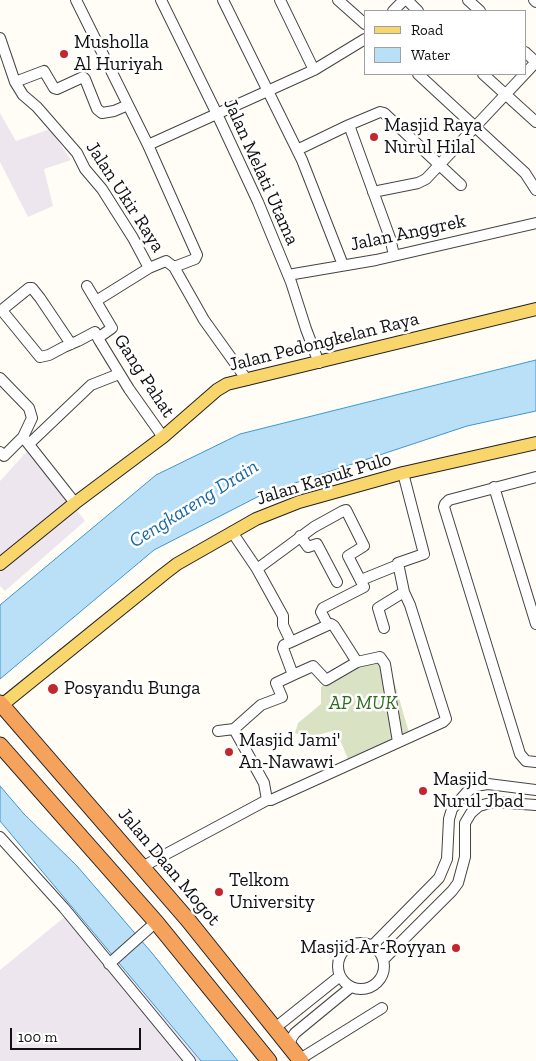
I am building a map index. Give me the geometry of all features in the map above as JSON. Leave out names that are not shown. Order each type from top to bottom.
[{"type":"highway","name":"Jalan Daan Mogot","points":[[1,704],[188,920],[301,1060]]},
{"type":"highway","points":[[1,746],[150,927],[256,1044],[269,1061]]},
{"type":"highway","points":[[256,1044],[275,1028]]},
{"type":"main road","name":"Jalan Pedongkelan Raya","points":[[0,564],[75,503],[163,437],[217,390],[227,384],[536,309]]},
{"type":"main road","name":"Jalan Kapuk Pulo","points":[[1,704],[164,574],[232,532],[276,510],[403,473],[536,443]]},
{"type":"street","points":[[76,0],[148,145],[197,255],[195,259],[174,267]]},
{"type":"street","name":"Jalan Melati Utama","points":[[161,0],[258,202],[288,275],[319,362]]},
{"type":"street","points":[[223,0],[297,150],[343,265]]},
{"type":"street","points":[[280,0],[314,70]]},
{"type":"street","points":[[338,0],[364,23]]},
{"type":"street","points":[[394,10],[405,0],[417,10]]},
{"type":"street","points":[[468,0],[479,10]]},
{"type":"street","name":"Jalan Ukir Raya","points":[[0,38],[15,82],[23,95],[37,107],[77,153],[85,169],[102,189],[150,268],[166,261],[174,267],[204,320],[247,380]]},
{"type":"street","points":[[148,145],[314,70],[364,40]]},
{"type":"street","points":[[526,53],[536,62],[526,73]]},
{"type":"street","points":[[15,82],[44,71],[54,88],[57,89],[83,77],[98,109],[102,113],[128,106]]},
{"type":"street","points":[[419,75],[525,173],[536,190]]},
{"type":"street","points":[[484,75],[536,122]]},
{"type":"street","points":[[373,192],[418,183],[426,179],[524,75]]},
{"type":"street","points":[[297,150],[349,125],[384,112],[461,185]]},
{"type":"street","points":[[349,125],[390,238],[394,255]]},
{"type":"street","name":"Jalan Anggrek","points":[[288,275],[394,255],[536,223]]},
{"type":"street","points":[[96,301],[150,268]]},
{"type":"street","name":"Gang Pahat","points":[[87,286],[112,328],[98,338],[119,374],[163,437]]},
{"type":"street","points":[[71,344],[32,288],[29,288],[3,309],[4,313],[40,357],[44,357],[71,344],[95,332],[98,338]]},
{"type":"street","points":[[0,452],[4,456],[26,441],[91,386],[119,374]]},
{"type":"street","points":[[0,378],[29,408],[32,418],[26,441]]},
{"type":"street","points":[[26,441],[75,503]]},
{"type":"street","points":[[361,580],[424,554],[403,473]]},
{"type":"street","points":[[536,477],[449,500],[445,504],[444,511],[520,754],[526,760],[536,762]]},
{"type":"street","points":[[494,487],[536,624]]},
{"type":"street","points":[[257,569],[300,536],[346,510],[364,546],[348,556],[364,587],[322,609],[321,612],[328,625]]},
{"type":"street","points":[[232,532],[257,569],[283,616],[290,642]]},
{"type":"street","points":[[300,536],[308,547],[317,544],[338,582]]},
{"type":"street","points":[[142,867],[267,800],[271,800],[446,719],[410,605],[404,592],[398,565]]},
{"type":"street","points":[[384,628],[378,608],[404,592]]},
{"type":"street","points":[[293,675],[283,647],[331,624],[357,662]]},
{"type":"street","points":[[218,731],[234,729],[261,705],[282,697],[276,683],[293,675],[313,666],[326,680],[357,662],[380,657],[385,664],[398,742]]},
{"type":"street","points":[[234,729],[264,783],[267,800]]},
{"type":"street","points":[[372,946],[439,878],[447,860],[449,820],[452,809],[467,792],[475,786],[488,784],[536,790]]},
{"type":"street","points":[[383,960],[452,892],[458,883],[465,857],[465,823],[471,813],[480,806],[494,802],[536,806]]},
{"type":"street","points":[[0,837],[111,962],[190,1061]]},
{"type":"street","points":[[111,962],[150,927]]},
{"type":"street","points":[[358,943],[372,946],[383,960],[383,968],[378,981],[365,988],[358,989],[344,982],[340,976],[338,962],[340,955],[346,948],[358,943]]},
{"type":"street","points":[[275,1028],[340,976]]},
{"type":"street","points":[[290,1047],[291,1039],[295,1033],[351,986]]},
{"type":"street","points":[[301,1060],[382,1008]]},
{"type":"shaded area","points":[[0,113],[16,141],[50,129],[71,160],[44,169],[53,206],[28,217],[0,162]]},
{"type":"shaded area","points":[[30,448],[85,521],[5,591],[0,586],[0,481]]},
{"type":"shaded area","points":[[73,910],[201,1061],[0,1061],[0,970]]},
{"type":"green space","name":"AP MUK","points":[[384,656],[394,681],[410,736],[350,764],[336,730],[306,738],[295,733],[298,723],[321,704],[321,687],[360,664]]},
{"type":"water","name":"Cengkareng Drain","points":[[536,360],[536,411],[467,426],[265,493],[154,550],[0,679],[0,605],[156,475],[240,434]]},
{"type":"water","points":[[0,786],[24,814],[77,866],[152,953],[238,1061],[201,1061],[0,821]]},
{"type":"place","name":"Musholla Al Huriyah","points":[[64,54]]},
{"type":"place","name":"Masjid Raya Nurul Hilal","points":[[374,137]]},
{"type":"place","name":"Posyandu Bunga","points":[[53,689]]},
{"type":"place","name":"Masjid Jami' An-Nawawi","points":[[229,752]]},
{"type":"place","name":"Masjid Nurul Jbad","points":[[423,791]]},
{"type":"place","name":"Telkom University","points":[[219,892]]},
{"type":"place","name":"Masjid Ar-Royyan","points":[[456,948]]}]
